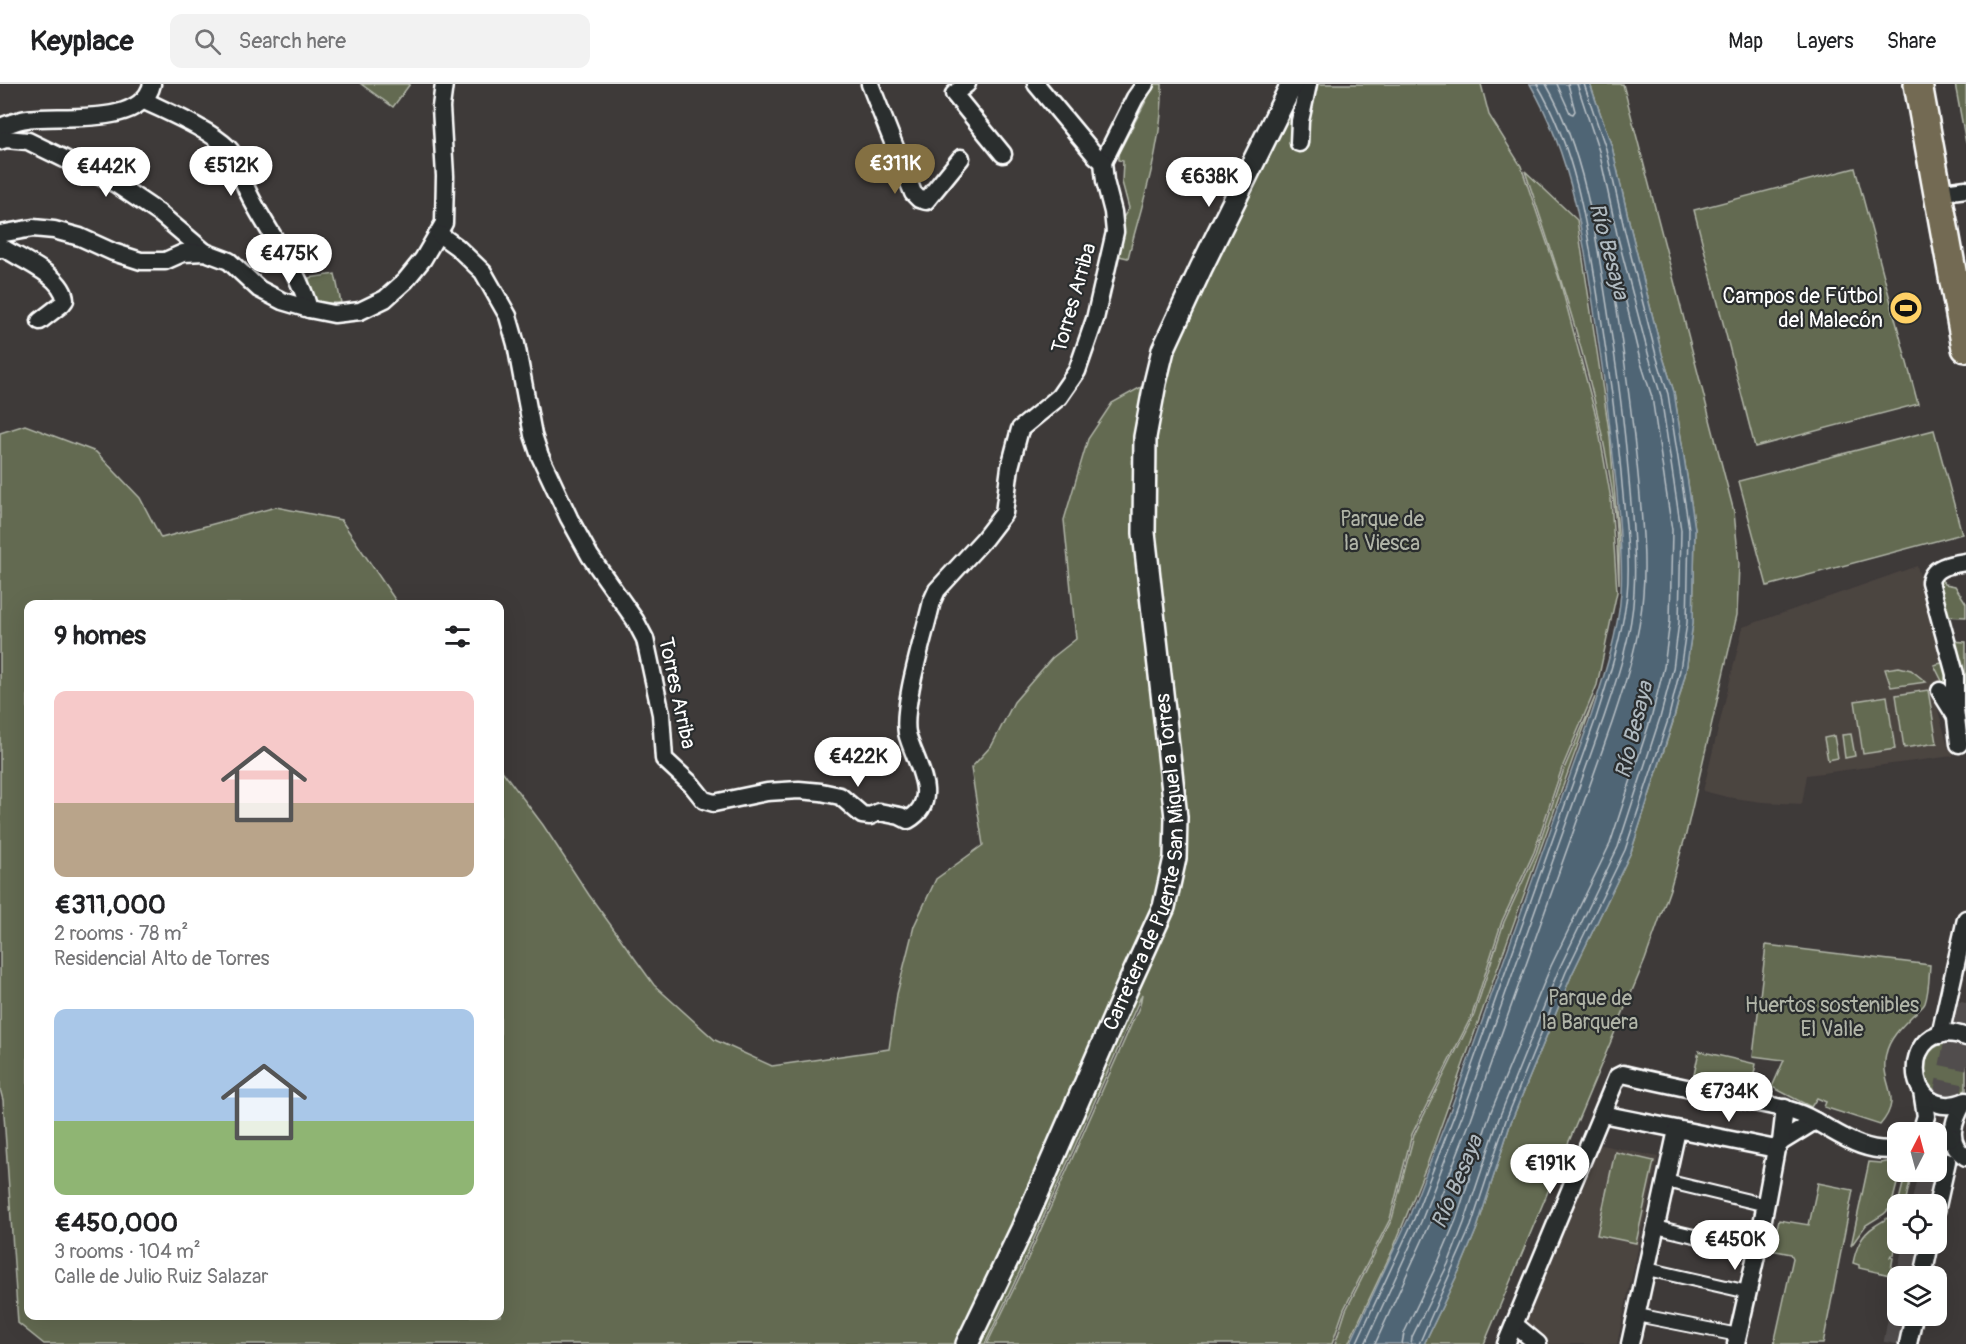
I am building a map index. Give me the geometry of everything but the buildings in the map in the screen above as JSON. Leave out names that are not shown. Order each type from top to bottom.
[{"type":"main road","points":[[1918,84],[1966,348]]},
{"type":"main road","points":[[1930,84],[1958,190],[1966,279]]},
{"type":"street","points":[[0,127],[26,119],[85,118],[135,106],[150,91],[152,84]]},
{"type":"street","points":[[0,141],[6,139],[28,141],[116,184],[159,213],[205,252],[229,261],[260,289],[282,301],[334,314],[347,313],[360,311],[385,299],[405,281],[423,259],[444,223],[446,206],[441,107],[444,84]]},
{"type":"street","points":[[870,84],[913,193],[919,199],[926,201],[961,158]]},
{"type":"street","points":[[967,84],[954,94],[1003,154]]},
{"type":"street","points":[[1044,86],[1095,155],[1103,162],[1135,98],[1145,84]]},
{"type":"street","name":"Carretera de Puente San Miguel a Torres","points":[[968,1344],[1022,1229],[1164,907],[1172,875],[1176,817],[1144,533],[1145,437],[1163,350],[1292,84]]},
{"type":"street","points":[[1299,144],[1300,121],[1308,84]]},
{"type":"street","points":[[143,100],[211,135],[229,148],[247,191],[290,264],[309,309]]},
{"type":"street","name":"Torres Arriba","points":[[439,234],[464,253],[483,272],[508,316],[516,344],[533,435],[540,456],[590,556],[635,620],[645,639],[661,714],[664,759],[692,785],[704,800],[714,803],[767,792],[799,790],[840,796],[862,815],[870,816],[879,812],[908,820],[917,815],[923,807],[922,774],[908,733],[907,723],[909,700],[932,601],[937,590],[984,539],[1004,513],[1010,467],[1020,429],[1059,397],[1077,371],[1095,319],[1115,232],[1103,162]]},
{"type":"street","points":[[0,234],[33,228],[54,230],[141,261],[165,261],[183,253],[205,252]]},
{"type":"street","points":[[0,249],[5,249],[41,270],[55,279],[63,289],[65,300],[40,321]]},
{"type":"street","points":[[1959,744],[1955,715],[1955,674],[1930,582],[1931,574],[1938,569],[1966,562]]},
{"type":"street","points":[[1940,691],[1955,715]]},
{"type":"street","points":[[1940,1035],[1966,919]]},
{"type":"street","points":[[1924,1122],[1926,1116],[1922,1091],[1915,1076],[1916,1058],[1925,1044],[1940,1035],[1953,1034],[1966,1037]]},
{"type":"street","points":[[1506,1344],[1617,1077],[1623,1074],[1785,1108],[1866,1148],[1887,1150]]},
{"type":"street","points":[[1922,1091],[1937,1102],[1946,1104],[1965,1101]]},
{"type":"street","points":[[1947,1135],[1965,1101]]},
{"type":"street","points":[[1637,1315],[1737,1339],[1785,1108]]},
{"type":"street","points":[[1602,1114],[1677,1130],[1778,1146],[1815,1121]]},
{"type":"street","points":[[1630,1344],[1677,1130]]},
{"type":"street","points":[[1947,1142],[1966,1157]]},
{"type":"street","points":[[1666,1181],[1766,1205]]},
{"type":"street","points":[[1656,1227],[1757,1251]]},
{"type":"street","points":[[1647,1269],[1748,1292]]},
{"type":"street","points":[[1515,1325],[1538,1344]]},
{"type":"street","points":[[1908,1344],[1912,1326]]},
{"type":"shaded area","points":[[1917,566],[1946,663],[1946,687],[1934,696],[1949,750],[1952,750],[1953,756],[1807,775],[1802,804],[1762,802],[1703,791],[1743,627]]},
{"type":"shaded area","points":[[1597,1144],[1658,1157],[1617,1344],[1548,1344],[1527,1326],[1525,1316]]},
{"type":"green space","points":[[361,84],[410,84],[393,107]]},
{"type":"green space","points":[[1155,84],[1162,84],[1160,128],[1128,258],[1114,255],[1120,223],[1129,208],[1122,182],[1123,161],[1118,160],[1118,154]]},
{"type":"green space","name":"Parque de la Viesca","points":[[1301,84],[1481,84],[1489,115],[1521,166],[1560,281],[1597,420],[1611,499],[1617,592],[1597,685],[1562,768],[1534,852],[1502,921],[1472,1015],[1412,1134],[1390,1219],[1344,1309],[1332,1344],[987,1344],[1021,1274],[1140,1005],[1142,994],[1019,1273],[985,1344],[44,1344],[18,1323],[3,1100],[0,1089],[0,433],[25,425],[96,452],[140,498],[161,538],[276,507],[341,520],[395,600],[24,600],[24,1320],[504,1320],[504,773],[543,825],[589,895],[654,985],[715,1040],[772,1066],[889,1049],[897,994],[914,926],[936,879],[983,845],[971,768],[992,745],[1014,702],[1052,658],[1076,639],[1064,520],[1088,439],[1112,403],[1145,385],[1171,352]]},
{"type":"green space","name":"Parque de la Barquera","points":[[1590,84],[1623,84],[1734,512],[1739,564],[1737,615],[1686,834],[1670,889],[1645,960],[1484,1344],[1424,1344],[1477,1228],[1511,1122],[1572,974],[1631,852],[1673,722],[1686,671],[1693,623],[1695,529],[1674,392],[1662,354],[1612,147]]},
{"type":"green space","points":[[1955,84],[1966,84],[1966,143]]},
{"type":"green space","points":[[1855,168],[1918,404],[1755,447],[1694,210]]},
{"type":"green space","points":[[1525,171],[1577,220],[1610,437],[1619,545],[1619,584],[1613,497],[1598,414],[1564,292]]},
{"type":"green space","points":[[335,274],[341,303],[313,303],[309,278]]},
{"type":"green space","points":[[1934,430],[1962,534],[1767,586],[1739,481]]},
{"type":"green space","points":[[1941,579],[1945,584],[1955,586],[1966,603],[1966,617],[1942,616],[1938,584]]},
{"type":"green space","points":[[1950,641],[1966,642],[1966,741]]},
{"type":"green space","points":[[1945,662],[1946,687],[1934,665]]},
{"type":"green space","points":[[1899,667],[1911,670],[1926,682],[1891,687],[1885,669]]},
{"type":"green space","points":[[1928,690],[1937,743],[1904,748],[1896,695]]},
{"type":"green space","points":[[1887,696],[1895,749],[1863,754],[1855,701]]},
{"type":"green space","points":[[1595,697],[1428,1162],[1393,1249],[1348,1344],[1335,1344],[1346,1310],[1392,1219],[1414,1135],[1474,1015],[1504,922],[1536,853],[1564,769]]},
{"type":"green space","points":[[1851,734],[1855,756],[1845,758],[1842,735]]},
{"type":"green space","points":[[1834,736],[1838,758],[1828,760],[1824,738]]},
{"type":"green space","name":"Huertos sostenibles El Valle","points":[[1766,945],[1930,965],[1925,1003],[1893,1038],[1886,1054],[1885,1065],[1891,1106],[1880,1125],[1824,1107],[1826,1102],[1817,1098],[1811,1107],[1772,1087],[1784,1060],[1753,1056]]},
{"type":"green space","points":[[1947,1042],[1966,1048],[1966,1090],[1953,1095],[1941,1093],[1932,1088],[1926,1079],[1924,1068],[1926,1058],[1934,1048]]},
{"type":"green space","points":[[1699,1051],[1756,1064],[1751,1088],[1694,1075]]},
{"type":"green space","points":[[1615,1152],[1654,1161],[1636,1243],[1597,1235]]},
{"type":"green space","points":[[1869,1162],[1887,1162],[1887,1182],[1897,1182],[1894,1194],[1887,1194],[1887,1211],[1866,1225],[1851,1246]]},
{"type":"green space","points":[[1904,1182],[1910,1182],[1907,1194],[1900,1194]]},
{"type":"green space","points":[[1818,1183],[1853,1190],[1823,1344],[1774,1344],[1793,1258],[1791,1254],[1771,1250],[1779,1220],[1809,1225]]},
{"type":"green space","points":[[1887,1218],[1887,1254],[1894,1254],[1890,1257],[1893,1258],[1892,1266],[1887,1266],[1887,1274],[1859,1268],[1859,1265],[1853,1263],[1858,1247],[1870,1230]]},
{"type":"water","name":"Río Besaya","points":[[1530,84],[1590,84],[1612,147],[1662,354],[1674,392],[1695,529],[1693,623],[1686,671],[1673,721],[1631,852],[1572,974],[1511,1122],[1477,1228],[1460,1269],[1424,1344],[1350,1344],[1409,1217],[1450,1111],[1591,716],[1617,624],[1622,567],[1617,492],[1605,387],[1585,249],[1578,214],[1559,147]]},
{"type":"tunnel","points":[[1941,1122],[1966,1003]]},
{"type":"tunnel","points":[[1927,1194],[1930,1182]]},
{"type":"tunnel","points":[[1912,1266],[1915,1254]]},
{"type":"tunnel","points":[[1897,1344],[1900,1326]]},
{"type":"place","name":"Campos de Fútbol del Malecón","points":[[1906,308]]}]
